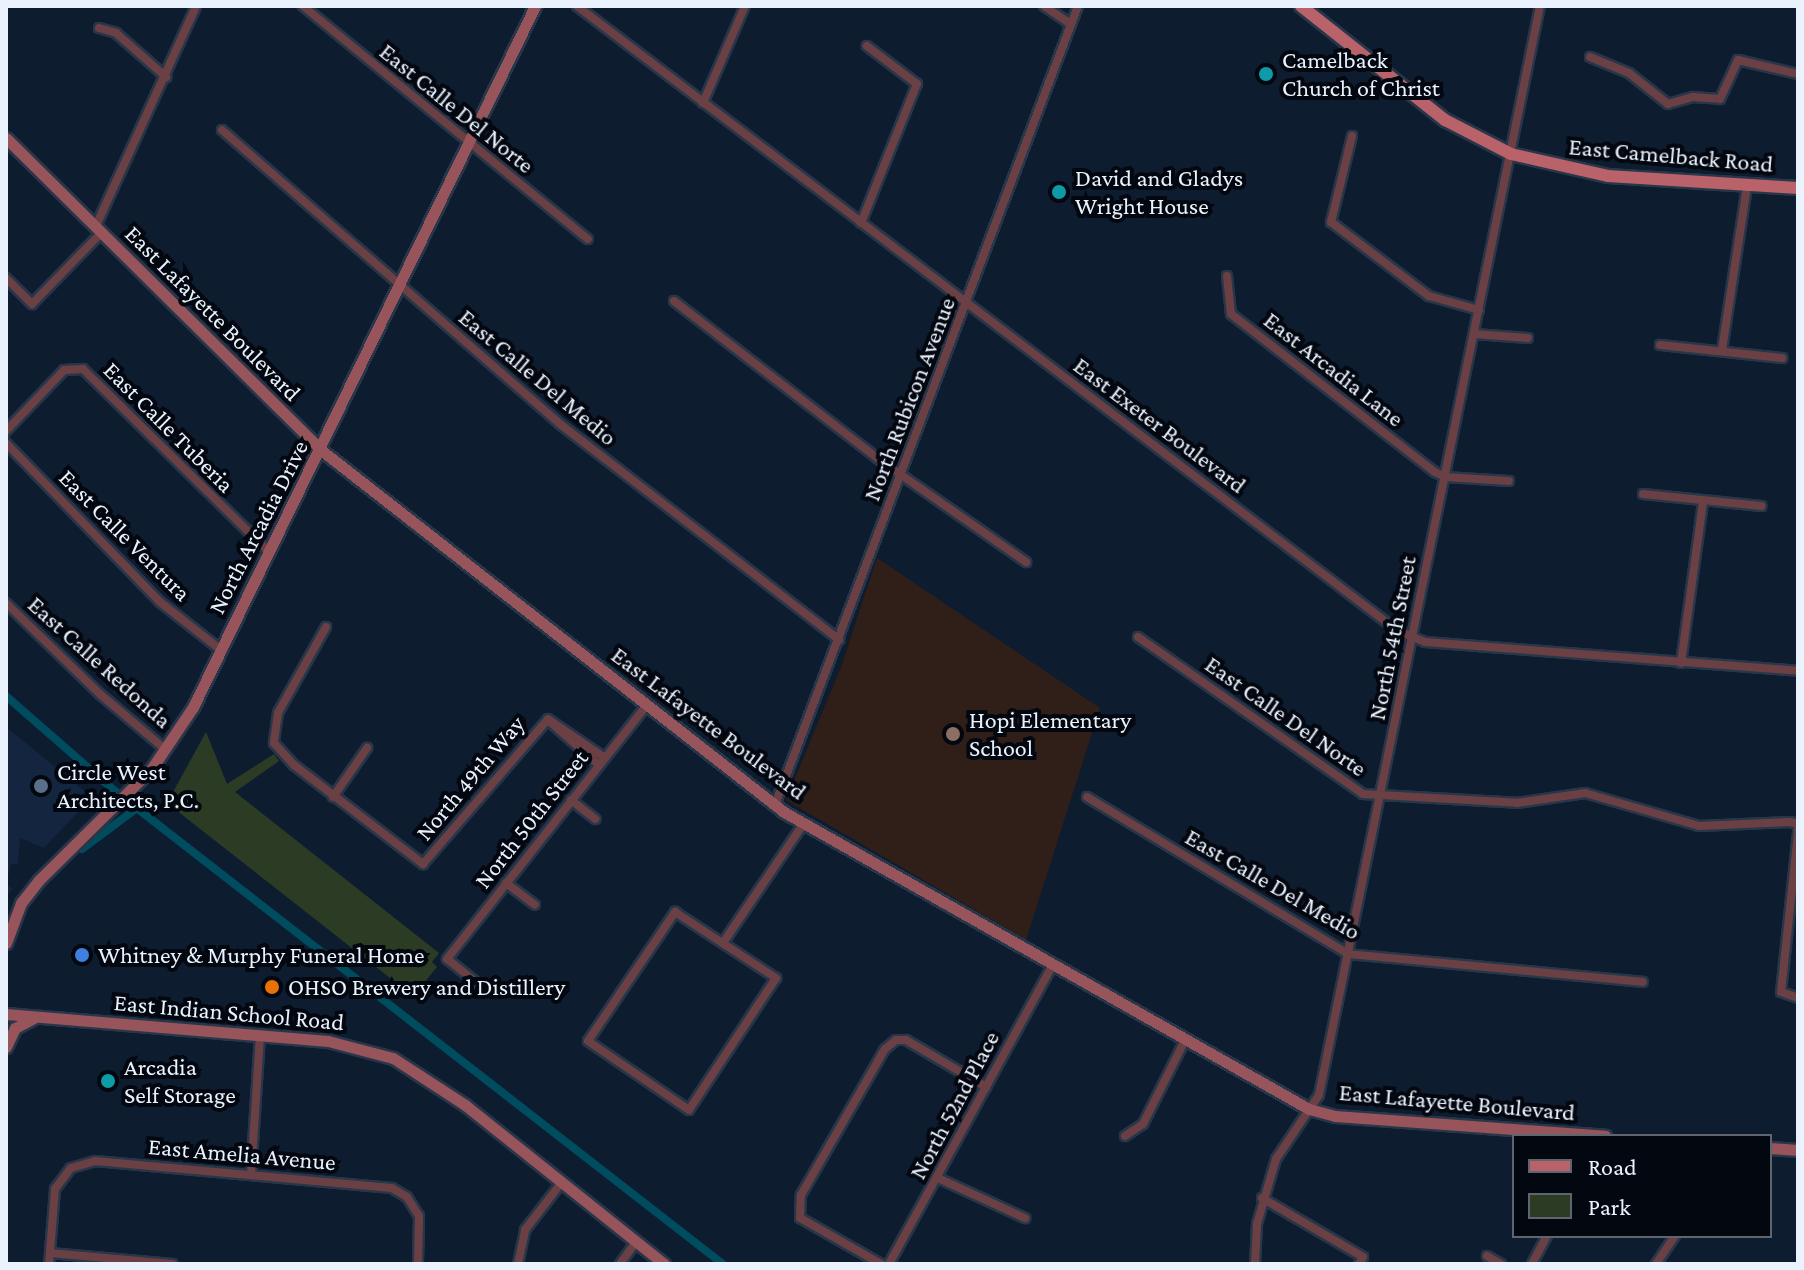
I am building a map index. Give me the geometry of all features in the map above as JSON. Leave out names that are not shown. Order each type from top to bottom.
[{"type":"main road","name":"East Camelback Road","points":[[1301,6],[1445,120],[1511,154],[1589,174],[1798,188]]},
{"type":"street","points":[[6,278],[32,304],[98,231],[196,6]]},
{"type":"street","name":"East Calle Del Norte","points":[[303,6],[468,145],[588,239]]},
{"type":"street","name":"North Arcadia Drive","points":[[6,943],[21,903],[60,854],[129,791],[166,750],[221,650],[321,450],[535,6]]},
{"type":"street","name":"East Exeter Boulevard","points":[[577,6],[1412,639]]},
{"type":"street","points":[[703,103],[745,6]]},
{"type":"street","points":[[1044,6],[1071,24]]},
{"type":"street","name":"North Rubicon Avenue","points":[[775,805],[1078,6]]},
{"type":"street","name":"North 54th Street","points":[[1255,1264],[1262,1198],[1276,1159],[1319,1095],[1540,6]]},
{"type":"street","points":[[99,28],[116,33],[166,77]]},
{"type":"street","points":[[861,223],[917,84],[867,46]]},
{"type":"street","points":[[1590,57],[1629,73],[1668,104],[1693,97],[1720,99],[1738,60],[1798,74]]},
{"type":"street","name":"East Calle Del Medio","points":[[222,130],[560,424],[839,640]]},
{"type":"street","points":[[1352,136],[1330,219],[1429,296],[1479,310]]},
{"type":"street","name":"East Lafayette Boulevard","points":[[6,138],[321,450],[775,805],[1309,1109],[1335,1116],[1569,1134]]},
{"type":"street","points":[[1722,350],[1747,186]]},
{"type":"street","name":"East Arcadia Lane","points":[[1227,276],[1231,314],[1445,477]]},
{"type":"street","points":[[674,301],[901,475],[1026,562]]},
{"type":"street","points":[[1475,334],[1528,338]]},
{"type":"street","points":[[1660,345],[1782,358]]},
{"type":"street","name":"East Calle Tuberia","points":[[6,431],[75,365],[269,552]]},
{"type":"street","name":"East Calle Ventura","points":[[6,443],[160,602],[221,650]]},
{"type":"street","points":[[1445,477],[1509,481]]},
{"type":"street","points":[[1643,494],[1761,506]]},
{"type":"street","points":[[1681,663],[1703,502]]},
{"type":"street","name":"East Calle Redonda","points":[[6,603],[101,695],[166,750]]},
{"type":"street","points":[[326,627],[278,713],[274,743],[333,797],[367,748]]},
{"type":"street","name":"East Calle Del Norte","points":[[1138,637],[1363,794],[1517,803],[1585,793],[1699,826],[1798,829]]},
{"type":"street","points":[[1412,639],[1798,671]]},
{"type":"street","name":"North 50th Street","points":[[477,983],[447,959],[647,705]]},
{"type":"street","name":"North 49th Way","points":[[333,797],[423,864],[548,719],[602,762]]},
{"type":"street","name":"East Calle Del Medio","points":[[1087,797],[1348,954],[1643,982]]},
{"type":"street","points":[[571,800],[595,819]]},
{"type":"street","points":[[723,943],[804,823]]},
{"type":"street","points":[[1798,829],[1784,996],[1798,998]]},
{"type":"street","points":[[506,883],[535,905]]},
{"type":"street","points":[[6,920],[21,903]]},
{"type":"street","points":[[675,912],[723,943],[776,978],[689,1110],[588,1041],[675,912]]},
{"type":"street","name":"North 52nd Place","points":[[889,1264],[1053,965]]},
{"type":"street","name":"East Indian School Road","points":[[6,1014],[340,1043],[393,1058],[430,1079],[664,1264]]},
{"type":"street","points":[[6,1047],[15,1028],[36,1017]]},
{"type":"street","points":[[251,1175],[260,1035]]},
{"type":"street","points":[[881,1264],[800,1218],[801,1195],[885,1049],[896,1040],[906,1040],[986,1087]]},
{"type":"street","points":[[1125,1136],[1143,1124],[1185,1040]]},
{"type":"street","points":[[1772,1148],[1798,1150]]},
{"type":"street","name":"East Amelia Avenue","points":[[50,1253],[55,1189],[71,1168],[95,1161],[385,1186],[407,1197],[420,1222],[418,1264]]},
{"type":"street","points":[[938,1178],[1025,1218]]},
{"type":"street","points":[[518,1264],[525,1230],[562,1182]]},
{"type":"street","points":[[1262,1198],[1361,1260]]},
{"type":"street","points":[[1532,1264],[1546,1238]]},
{"type":"street","points":[[1656,1264],[1674,1238]]},
{"type":"street","points":[[620,1264],[636,1242]]},
{"type":"street","points":[[49,1264],[50,1253],[173,1264]]},
{"type":"street","points":[[1487,1256],[1501,1264]]},
{"type":"shaded area","name":"Hopi Elementary School","points":[[877,558],[1100,708],[1026,940],[786,800],[841,667]]},
{"type":"shaded area","points":[[6,727],[92,797],[44,848],[20,838],[18,864],[11,864],[6,884]]},
{"type":"green space","points":[[206,732],[227,784],[274,754],[279,761],[235,792],[439,953],[432,962],[437,967],[413,996],[167,803]]},
{"type":"waterway","points":[[6,696],[116,792],[723,1264]]},
{"type":"waterway","points":[[82,849],[137,808]]},
{"type":"place","name":"Camelback Church of Christ","points":[[1266,74]]},
{"type":"place","name":"David and Gladys Wright House","points":[[1059,192]]},
{"type":"place","name":"Hopi Elementary School","points":[[953,734]]},
{"type":"place","name":"Circle West Architects, P.C.","points":[[41,786]]},
{"type":"place","name":"Whitney & Murphy Funeral Home","points":[[82,955]]},
{"type":"place","name":"OHSO Brewery and Distillery","points":[[272,987]]},
{"type":"place","name":"Arcadia Self Storage","points":[[108,1081]]}]
